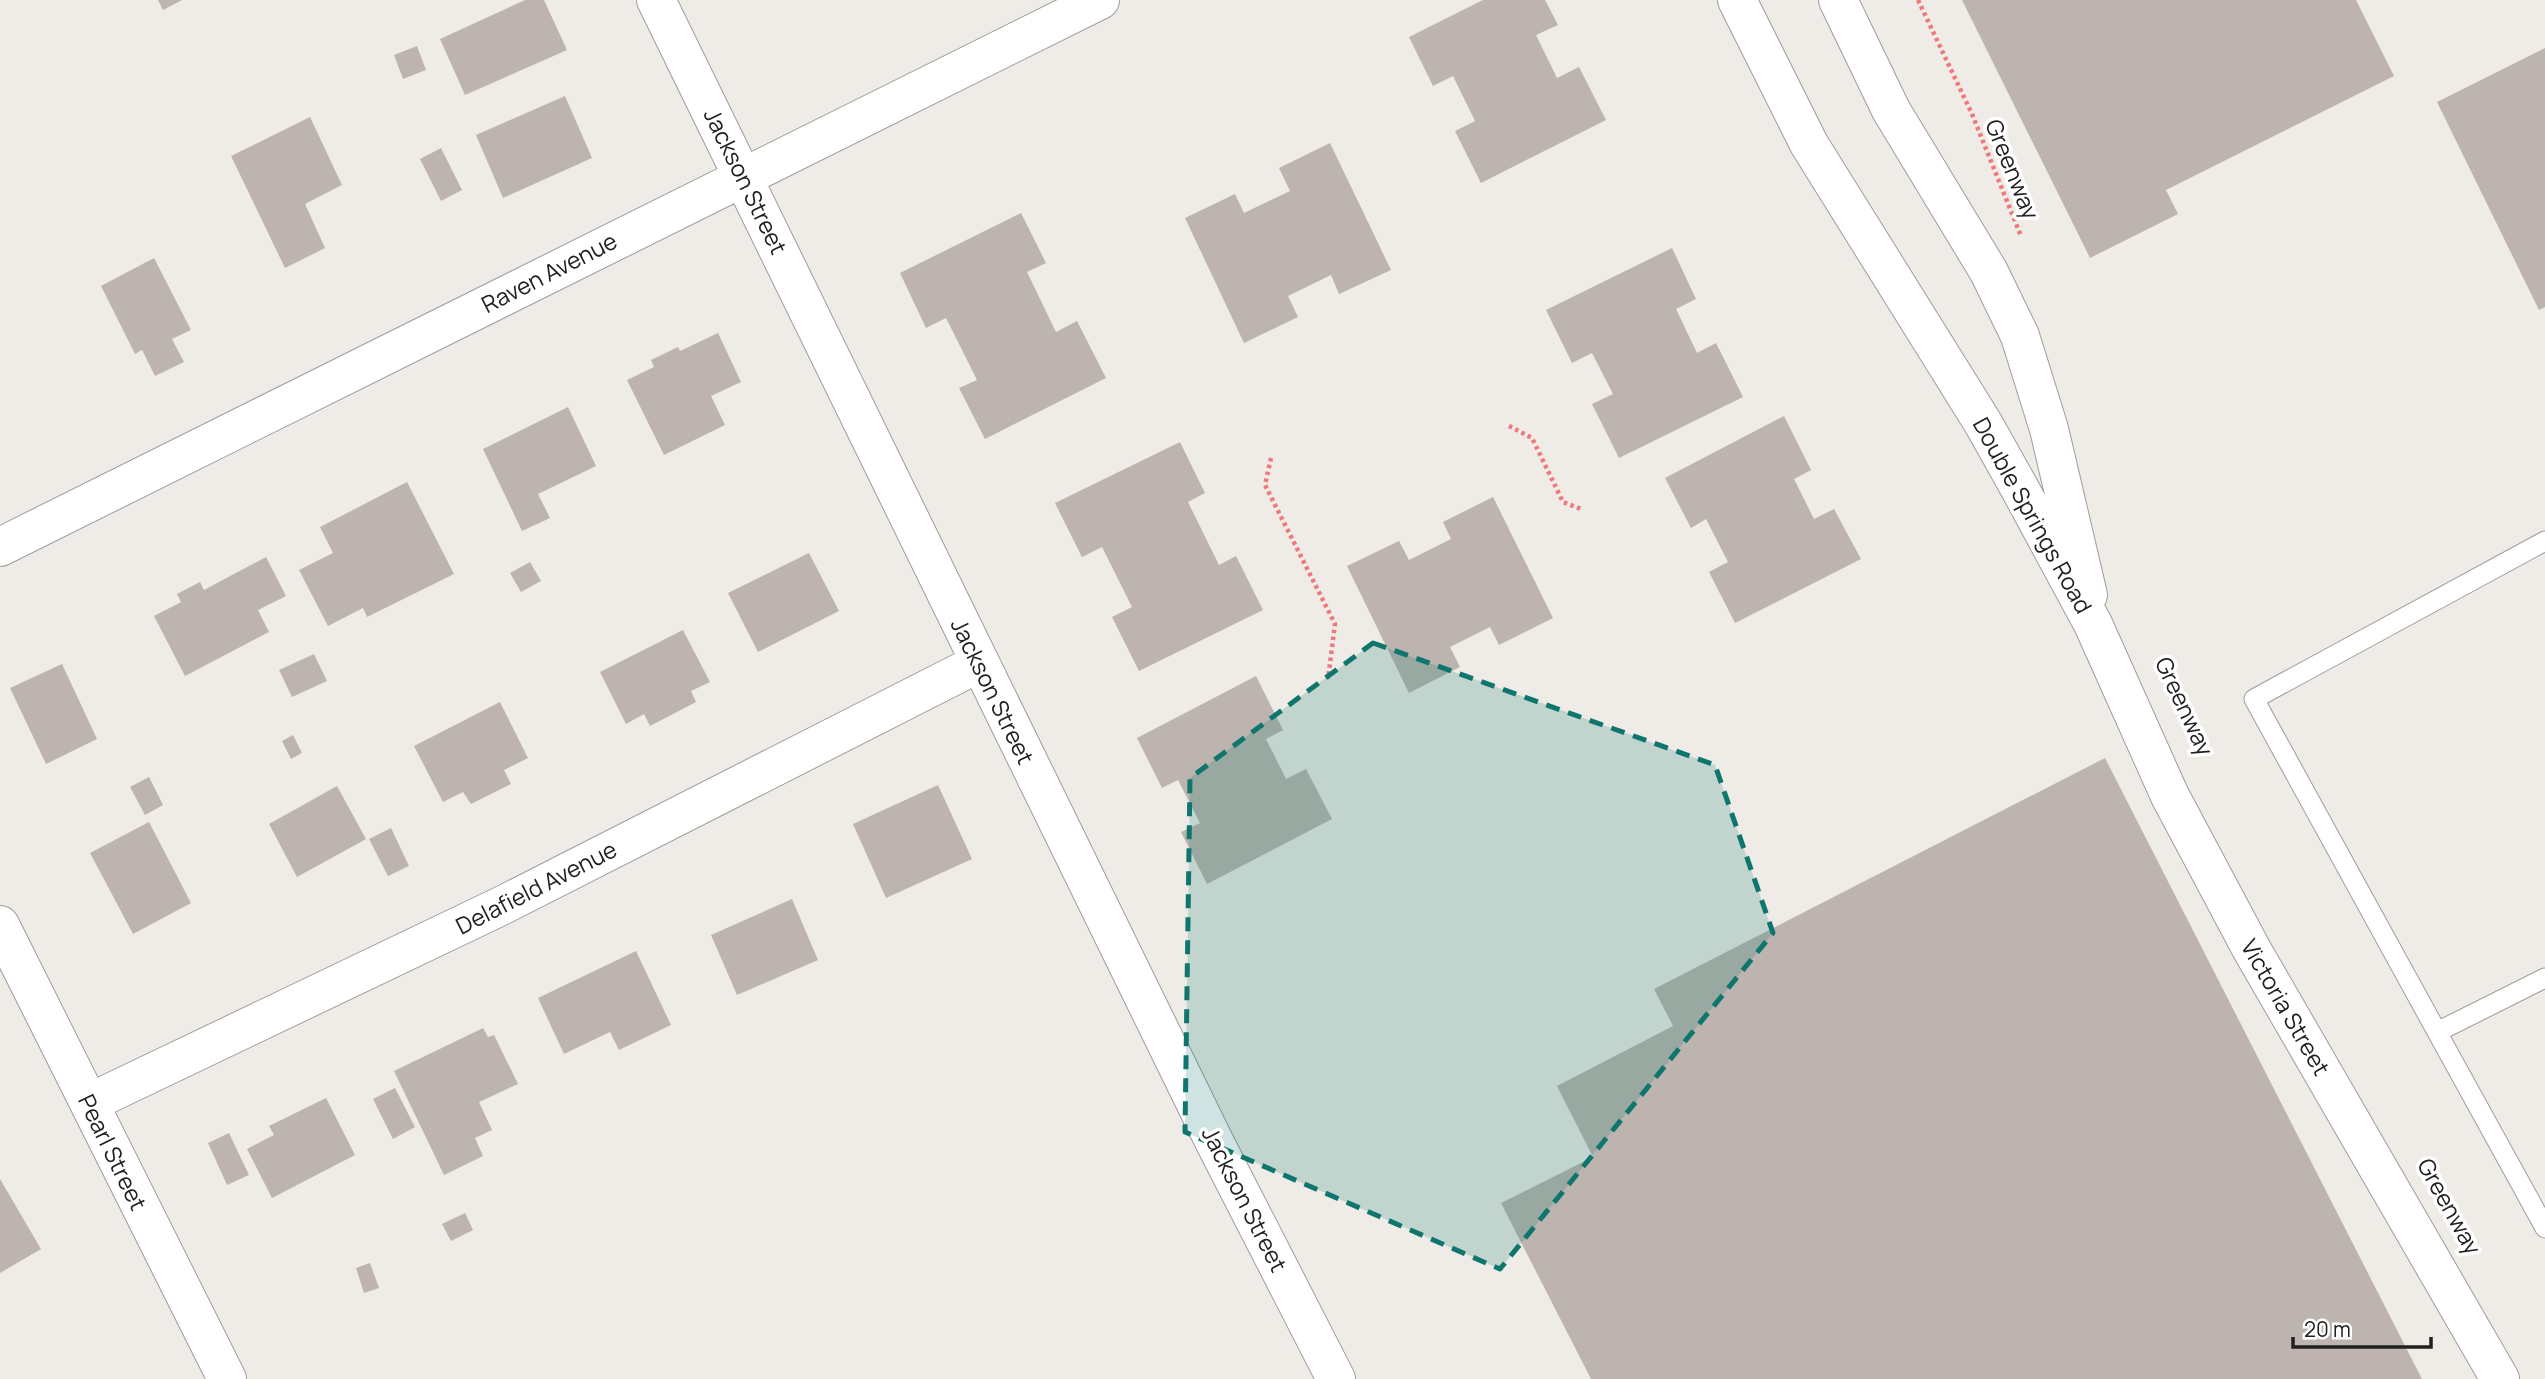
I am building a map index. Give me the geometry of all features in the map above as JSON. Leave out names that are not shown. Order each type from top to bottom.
[{"type":"street","name":"Jackson Street","points":[[656,0],[1214,1141],[1336,1379]]},
{"type":"street","name":"Raven Avenue","points":[[0,547],[743,175],[1100,0]]},
{"type":"street","name":"Double Springs Road","points":[[1737,0],[1809,144],[1983,423],[2093,624]]},
{"type":"street","name":"Double Springs Road","points":[[1838,0],[1891,110],[1989,272],[2020,336],[2049,429],[2080,554],[2093,624]]},
{"type":"street","name":"Victoria Street","points":[[2093,624],[2170,796],[2245,938],[2500,1379]]},
{"type":"street","name":"Delafield Avenue","points":[[89,1103],[501,905],[979,663]]},
{"type":"street","name":"Pearl Street","points":[[0,925],[227,1379]]},
{"type":"lane","points":[[2545,541],[2254,699],[2545,1228]]},
{"type":"lane","points":[[2437,1032],[2545,978]]},
{"type":"path","name":"Greenway","points":[[1918,0],[1972,114],[2026,248]]},
{"type":"path","points":[[1509,426],[1532,438],[1563,502],[1581,509]]},
{"type":"path","points":[[1271,458],[1265,485],[1335,624],[1328,679]]},
{"type":"highlighted area","points":[[1373,643],[1715,765],[1773,933],[1500,1269],[1185,1132],[1190,778]]},
{"type":"building","points":[[158,0],[182,0],[163,10]]},
{"type":"building","points":[[525,0],[544,0],[567,50],[465,95],[440,39]]},
{"type":"building","points":[[1483,0],[1545,0],[1558,25],[1536,35],[1557,78],[1579,67],[1606,120],[1481,183],[1455,131],[1475,121],[1453,76],[1433,86],[1409,37]]},
{"type":"building","points":[[1962,0],[2356,0],[2394,76],[2166,190],[2178,214],[2090,258]]},
{"type":"building","points":[[417,46],[426,70],[403,79],[394,55]]},
{"type":"building","points":[[2545,48],[2545,307],[2539,310],[2437,102]]},
{"type":"building","points":[[565,96],[592,158],[503,198],[476,135]]},
{"type":"building","points":[[310,117],[342,185],[305,204],[325,248],[285,268],[231,156]]},
{"type":"building","points":[[1330,143],[1391,270],[1339,294],[1331,275],[1288,296],[1298,317],[1244,343],[1185,218],[1235,194],[1244,213],[1290,191],[1279,168]]},
{"type":"building","points":[[441,148],[462,190],[441,201],[420,159]]},
{"type":"building","points":[[1021,213],[1046,263],[1027,272],[1056,332],[1077,321],[1106,378],[985,439],[959,388],[977,380],[946,318],[926,328],[900,273]]},
{"type":"building","points":[[1672,248],[1696,299],[1676,309],[1697,353],[1716,343],[1743,397],[1619,458],[1592,404],[1613,394],[1592,353],[1572,363],[1546,310]]},
{"type":"building","points":[[154,258],[191,330],[172,339],[184,362],[155,376],[142,350],[135,354],[101,286]]},
{"type":"building","points":[[718,333],[741,382],[711,396],[725,425],[664,455],[627,380],[654,367],[651,360],[678,347],[680,351]]},
{"type":"building","points":[[568,407],[596,466],[538,494],[550,518],[522,531],[483,449]]},
{"type":"building","points":[[1784,416],[1811,470],[1794,479],[1814,519],[1834,509],[1861,559],[1735,623],[1709,572],[1728,562],[1706,519],[1691,528],[1665,478]]},
{"type":"building","points":[[1180,442],[1205,493],[1188,502],[1219,565],[1236,556],[1263,610],[1139,671],[1112,617],[1132,607],[1102,547],[1082,557],[1055,503]]},
{"type":"building","points":[[407,482],[454,574],[367,617],[363,608],[328,626],[299,570],[333,553],[320,527]]},
{"type":"building","points":[[1493,497],[1553,618],[1499,645],[1490,627],[1450,647],[1460,667],[1409,693],[1347,566],[1399,541],[1409,560],[1451,539],[1443,522]]},
{"type":"building","points":[[809,553],[839,611],[758,652],[728,593]]},
{"type":"building","points":[[266,557],[286,596],[258,610],[269,632],[185,676],[154,616],[181,602],[177,594],[200,582],[204,590]]},
{"type":"building","points":[[530,562],[541,581],[521,592],[510,573]]},
{"type":"building","points":[[683,630],[710,682],[691,691],[696,702],[650,726],[644,714],[626,724],[600,672]]},
{"type":"building","points":[[314,654],[327,681],[292,697],[279,670]]},
{"type":"building","points":[[62,664],[97,739],[46,764],[10,688]]},
{"type":"building","points":[[1256,676],[1283,730],[1266,739],[1286,779],[1306,769],[1332,819],[1207,884],[1181,832],[1200,823],[1178,780],[1162,788],[1137,738]]},
{"type":"building","points":[[500,702],[528,758],[504,770],[511,784],[471,804],[463,792],[443,802],[414,746]]},
{"type":"building","points":[[293,735],[302,753],[291,759],[282,741]]},
{"type":"building","points":[[2105,758],[2422,1379],[1591,1379],[1501,1203],[1593,1157],[1557,1086],[1673,1026],[1654,989]]},
{"type":"building","points":[[149,777],[163,805],[145,815],[130,787]]},
{"type":"building","points":[[938,785],[972,859],[886,898],[853,824]]},
{"type":"building","points":[[337,786],[366,839],[297,877],[269,824]]},
{"type":"building","points":[[149,822],[191,903],[133,934],[90,853]]},
{"type":"building","points":[[391,828],[409,866],[388,876],[369,839]]},
{"type":"building","points":[[792,899],[818,960],[737,995],[711,935]]},
{"type":"building","points":[[636,951],[671,1025],[619,1050],[610,1032],[564,1054],[538,998]]},
{"type":"building","points":[[483,1028],[488,1037],[494,1035],[518,1084],[479,1102],[492,1130],[475,1138],[483,1156],[444,1175],[394,1071]]},
{"type":"building","points":[[395,1088],[415,1127],[393,1139],[373,1099]]},
{"type":"building","points":[[326,1098],[355,1155],[272,1198],[247,1149],[274,1135],[269,1126]]},
{"type":"building","points":[[229,1133],[249,1175],[227,1185],[208,1143]]},
{"type":"building","points":[[0,1179],[41,1249],[0,1273]]},
{"type":"building","points":[[465,1213],[473,1230],[451,1241],[442,1224]]},
{"type":"building","points":[[370,1263],[379,1288],[364,1293],[356,1268]]}]
